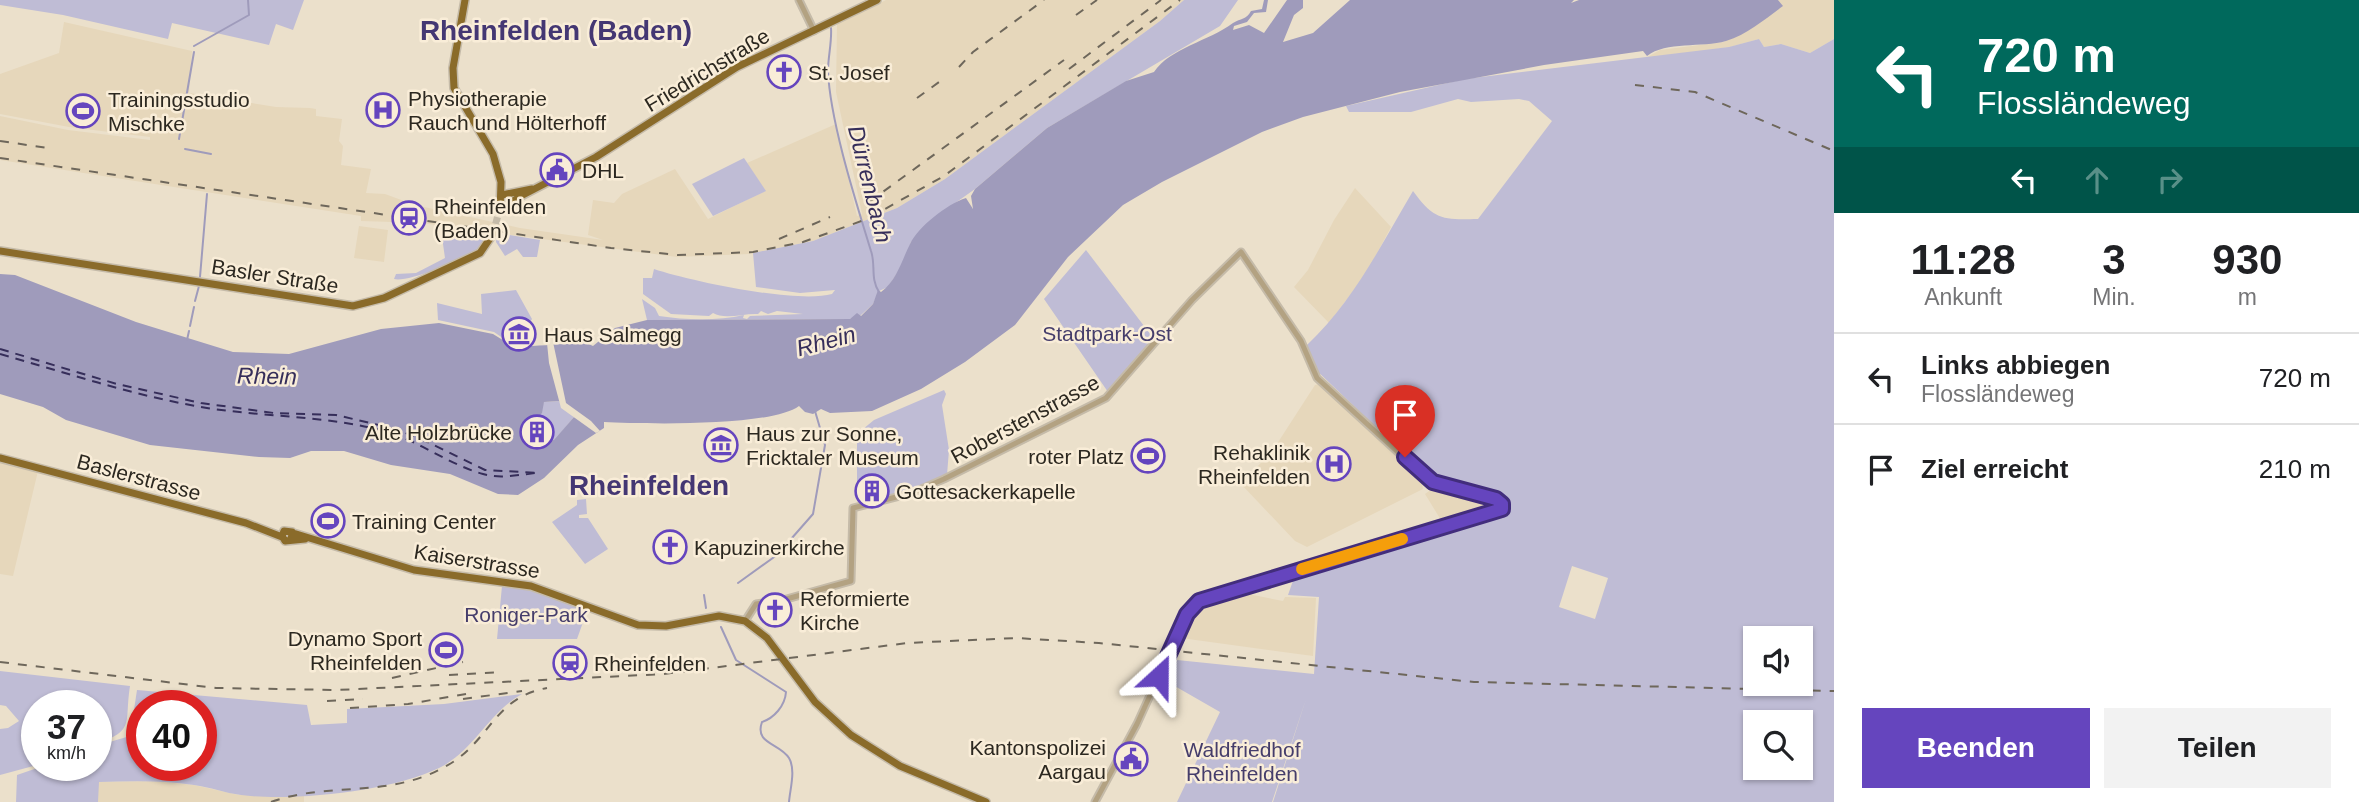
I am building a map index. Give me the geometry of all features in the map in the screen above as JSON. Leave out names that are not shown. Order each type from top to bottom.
[{"type":"main road","points":[[465,0],[453,68],[454,88],[485,137],[501,182],[499,213],[517,194]]},
{"type":"main road","name":"Friedrichstraße","points":[[517,194],[536,188],[596,157],[737,68],[877,0]]},
{"type":"main road","points":[[501,182],[517,194]]},
{"type":"main road","points":[[502,194],[517,194]]},
{"type":"main road","name":"Basler Straße","points":[[0,251],[342,306],[364,304],[481,253],[493,234]]},
{"type":"main road","name":"Baslerstrasse","points":[[0,458],[283,534],[287,541],[292,536],[376,559]]},
{"type":"main road","name":"Kaiserstrasse","points":[[376,559],[419,572],[531,586],[617,620],[644,626],[679,624],[719,616],[746,621]]},
{"type":"main road","points":[[746,621],[768,639],[816,702],[851,736],[900,766],[986,802]]},
{"type":"street","points":[[799,0],[814,31]]},
{"type":"street","name":"Roberstenstrasse","points":[[746,621],[756,604],[797,597],[851,581],[853,508],[912,493],[944,480],[1107,398],[1192,300],[1241,252],[1301,341],[1317,378],[1426,478],[1496,499],[1502,504],[1502,509],[1205,598],[1189,610],[1138,724],[1095,800]]},
{"type":"shaded area","points":[[886,0],[1184,0],[1160,21],[945,179],[897,208],[813,241],[749,254],[677,257],[421,223],[419,228],[405,229],[392,226],[392,222],[361,221],[361,216],[0,160],[0,116],[68,130],[150,140],[150,137],[69,127],[0,114],[0,74],[59,53],[64,22],[192,51],[189,93],[276,107],[316,109],[316,116],[342,119],[339,141],[343,146],[341,165],[371,169],[366,193],[385,194],[415,205],[520,228],[603,240],[588,235],[593,200],[614,203],[622,194],[675,169],[708,219],[765,191],[747,163],[836,124],[857,216],[862,214],[836,92],[837,24]]},
{"type":"shaded area","points":[[1778,0],[1834,0],[1834,39],[1810,53],[1781,44],[1764,47],[1759,39],[1730,47],[1644,59],[1660,50],[1724,42],[1782,5]]},
{"type":"shaded area","points":[[1355,188],[1391,227],[1366,274],[1329,323],[1294,287],[1308,270],[1334,220]]},
{"type":"shaded area","points":[[359,226],[388,230],[384,262],[354,258]]},
{"type":"shaded area","name":"Rehaklinik Rheinfelden","points":[[1319,384],[1378,433],[1421,478],[1423,489],[1307,547],[1295,541],[1241,484],[1273,450],[1315,385]]},
{"type":"shaded area","points":[[0,462],[38,471],[13,576],[0,574]]},
{"type":"shaded area","points":[[1436,486],[1495,501],[1497,506],[1444,525],[1425,494]]},
{"type":"shaded area","points":[[1238,592],[1283,601],[1285,597],[1316,598],[1313,656],[1181,638],[1196,607]]},
{"type":"shaded area","points":[[153,781],[194,785],[239,795],[304,795],[304,802],[98,802],[98,782]]},
{"type":"green space","points":[[0,0],[304,0],[293,30],[276,24],[269,45],[172,23],[168,39],[63,15],[0,5]]},
{"type":"green space","points":[[1184,0],[1238,0],[1220,26],[1047,128],[975,189],[937,216],[911,242],[903,264],[888,287],[879,291],[873,304],[860,316],[850,319],[647,320],[642,299],[655,308],[659,316],[680,318],[713,319],[744,315],[743,318],[747,319],[750,316],[803,314],[777,311],[768,314],[761,311],[758,314],[729,316],[713,313],[709,316],[671,314],[643,294],[643,278],[652,278],[654,269],[717,285],[770,294],[832,294],[835,290],[800,293],[756,287],[753,253],[813,241],[897,208],[945,179],[1160,21]]},
{"type":"green space","name":"Waldfriedhof Rheinfelden","points":[[1759,39],[1764,47],[1781,44],[1810,53],[1834,39],[1834,802],[1273,802],[1306,699],[1272,802],[1177,802],[1220,712],[1166,681],[1177,660],[1314,674],[1319,597],[1288,595],[1295,575],[1507,510],[1506,501],[1425,474],[1315,369],[1307,345],[1352,292],[1413,191],[1427,208],[1440,216],[1478,219],[1552,121],[1529,101],[1519,99],[1471,102],[1458,99],[1411,112],[1349,112],[1346,106],[1465,79],[1729,47]],"holes":[[[1572,566],[1608,578],[1595,619],[1559,607]]]},
{"type":"green space","points":[[744,158],[766,191],[713,216],[692,184]]},
{"type":"green space","points":[[441,230],[462,233],[489,231],[484,244],[471,254],[423,274],[394,279],[396,274],[416,273],[445,258]]},
{"type":"green space","points":[[497,233],[540,240],[537,257],[523,257],[517,249],[505,256],[496,242]]},
{"type":"green space","name":"Stadtpark-Ost","points":[[1086,250],[1154,339],[1108,392],[1044,299]]},
{"type":"green space","points":[[516,290],[532,319],[529,324],[514,322],[510,343],[494,332],[438,320],[437,303],[482,314],[481,294]]},
{"type":"green space","points":[[944,390],[946,394],[942,405],[949,450],[947,475],[908,491],[860,502],[857,495],[857,434],[874,420]]},
{"type":"green space","points":[[560,401],[574,417],[554,441],[539,442],[535,420],[544,402]]},
{"type":"green space","points":[[586,499],[587,514],[579,515],[579,518],[588,518],[608,549],[585,564],[552,522],[577,505],[577,500]]},
{"type":"green space","name":"Roniger-Park","points":[[502,586],[546,593],[587,611],[577,639],[497,639]]},
{"type":"green space","points":[[0,671],[130,686],[130,690],[126,690],[126,724],[123,730],[112,737],[112,690],[21,690],[21,769],[0,775],[0,729],[8,728],[19,721],[6,706],[0,705]]},
{"type":"green space","points":[[522,694],[500,711],[451,761],[396,783],[314,796],[263,797],[170,782],[135,781],[217,781],[217,697],[307,705],[311,725],[347,723],[347,709],[444,704]]},
{"type":"green space","points":[[126,737],[126,781],[135,781],[99,782],[98,802],[16,802],[17,775],[21,774],[21,781],[112,781],[112,741]]},
{"type":"water","name":"Rhein","points":[[1264,0],[1268,0],[1266,12],[1254,13],[1247,22],[1234,26],[1233,30],[1249,25],[1264,33],[1287,0],[1303,0],[1303,8],[1294,15],[1283,42],[1313,33],[1350,0],[1574,0],[1571,3],[1579,0],[1778,0],[1783,6],[1749,30],[1726,41],[1664,48],[1647,56],[1643,51],[1544,65],[1400,92],[1303,117],[1262,132],[1162,182],[1123,205],[1068,257],[1015,325],[965,362],[921,389],[872,411],[830,413],[821,409],[813,414],[805,412],[799,406],[784,413],[736,421],[604,422],[604,428],[578,445],[544,478],[518,495],[498,494],[450,474],[391,465],[344,451],[311,451],[290,458],[150,445],[66,420],[43,407],[0,394],[0,274],[15,275],[136,322],[233,352],[289,354],[381,329],[439,323],[493,334],[519,350],[519,347],[572,344],[575,338],[593,346],[615,328],[647,320],[850,319],[857,313],[861,316],[873,304],[878,290],[881,292],[891,282],[914,237],[926,224],[950,205],[966,198],[973,209],[971,196],[975,189],[1047,128],[1126,81],[1154,72],[1170,57],[1245,17],[1251,11],[1262,9]],"holes":[[[559,401],[574,417],[554,440],[539,442],[535,420],[542,413],[544,402]]]},
{"type":"pier","points":[[553,342],[566,403],[591,421],[600,431],[596,433],[561,408],[549,363],[547,343]]},
{"type":"waterway","points":[[194,46],[249,15],[248,0]]},
{"type":"waterway","name":"Dürrenbach","points":[[831,28],[828,71],[833,113],[872,256],[879,292]]},
{"type":"waterway","points":[[179,139],[194,52]]},
{"type":"waterway","points":[[185,149],[211,154]]},
{"type":"waterway","points":[[200,277],[207,194]]},
{"type":"waterway","points":[[195,301],[199,286]]},
{"type":"waterway","points":[[190,326],[194,307]]},
{"type":"waterway","points":[[187,340],[189,331]]},
{"type":"waterway","points":[[738,583],[777,555],[813,514],[825,445],[815,411]]},
{"type":"waterway","points":[[704,595],[706,608]]},
{"type":"waterway","points":[[721,627],[736,660],[786,692],[781,707],[762,722],[760,729],[765,739],[785,753],[791,763],[789,802]]},
{"type":"ferry route","points":[[0,349],[117,384],[201,403],[274,413],[336,415],[415,436],[485,470],[540,473]]},
{"type":"ferry route","points":[[0,354],[175,402],[223,410],[335,421],[380,430],[407,439],[470,470],[489,475],[535,473]]},
{"type":"tunnel","points":[[493,234],[498,215]]},
{"type":"railway","points":[[959,67],[973,52],[1044,0]]},
{"type":"railway","points":[[1076,15],[1097,0]]},
{"type":"railway","points":[[1069,69],[1161,0]]},
{"type":"railway","points":[[0,158],[611,248],[678,255],[753,252],[803,242],[867,219],[944,176],[1180,0]]},
{"type":"railway","points":[[869,202],[1064,60]]},
{"type":"railway","points":[[917,98],[946,77]]},
{"type":"railway","points":[[1635,85],[1695,92],[1834,151]]},
{"type":"railway","points":[[0,141],[48,148]]},
{"type":"railway","points":[[779,239],[830,217]]},
{"type":"railway","points":[[0,662],[216,688],[337,690],[664,674],[907,643],[1016,638],[1099,643],[1474,682],[1834,691]]},
{"type":"railway","points":[[392,678],[463,662]]},
{"type":"railway","points":[[449,675],[501,672]]},
{"type":"railway","points":[[271,802],[317,792],[385,786],[430,774],[466,752],[516,700],[547,688]]},
{"type":"railway","points":[[463,699],[522,691]]},
{"type":"railway","points":[[350,708],[408,704],[472,693]]},
{"type":"railway","points":[[327,701],[363,699]]},
{"type":"slow traffic","points":[[1302,569],[1402,539]]},
{"type":"place","name":"St. Josef","points":[[784,72]]},
{"type":"place","name":"Physiotherapie Rauch und Hölterhoff","points":[[383,110]]},
{"type":"place","name":"Trainingsstudio Mischke","points":[[83,111]]},
{"type":"place","name":"DHL","points":[[557,170]]},
{"type":"place","name":"Rheinfelden (Baden)","points":[[409,218]]},
{"type":"place","name":"Haus Salmegg","points":[[519,334]]},
{"type":"place","name":"Alte Holzbrücke","points":[[537,432]]},
{"type":"place","name":"Haus zur Sonne, Fricktaler Museum","points":[[721,445]]},
{"type":"place","name":"roter Platz","points":[[1148,456]]},
{"type":"place","name":"Rehaklinik Rheinfelden","points":[[1334,464]]},
{"type":"place","name":"Gottesackerkapelle","points":[[872,491]]},
{"type":"place","name":"Training Center","points":[[328,521]]},
{"type":"place","name":"Kapuzinerkirche","points":[[670,547]]},
{"type":"place","name":"Reformierte Kirche","points":[[775,610]]},
{"type":"place","name":"Dynamo Sport Rheinfelden","points":[[446,650]]},
{"type":"place","name":"Rheinfelden","points":[[570,663]]},
{"type":"place","name":"Kantonspolizei Aargau","points":[[1131,759]]},
{"type":"district","name":"Rheinfelden (Baden)","points":[[556,30]]},
{"type":"district","name":"Rheinfelden","points":[[649,485]]},
{"type":"route","points":[[1159,676],[1187,614],[1199,601],[1502,509],[1502,504],[1496,499],[1433,482],[1405,457]]}]
